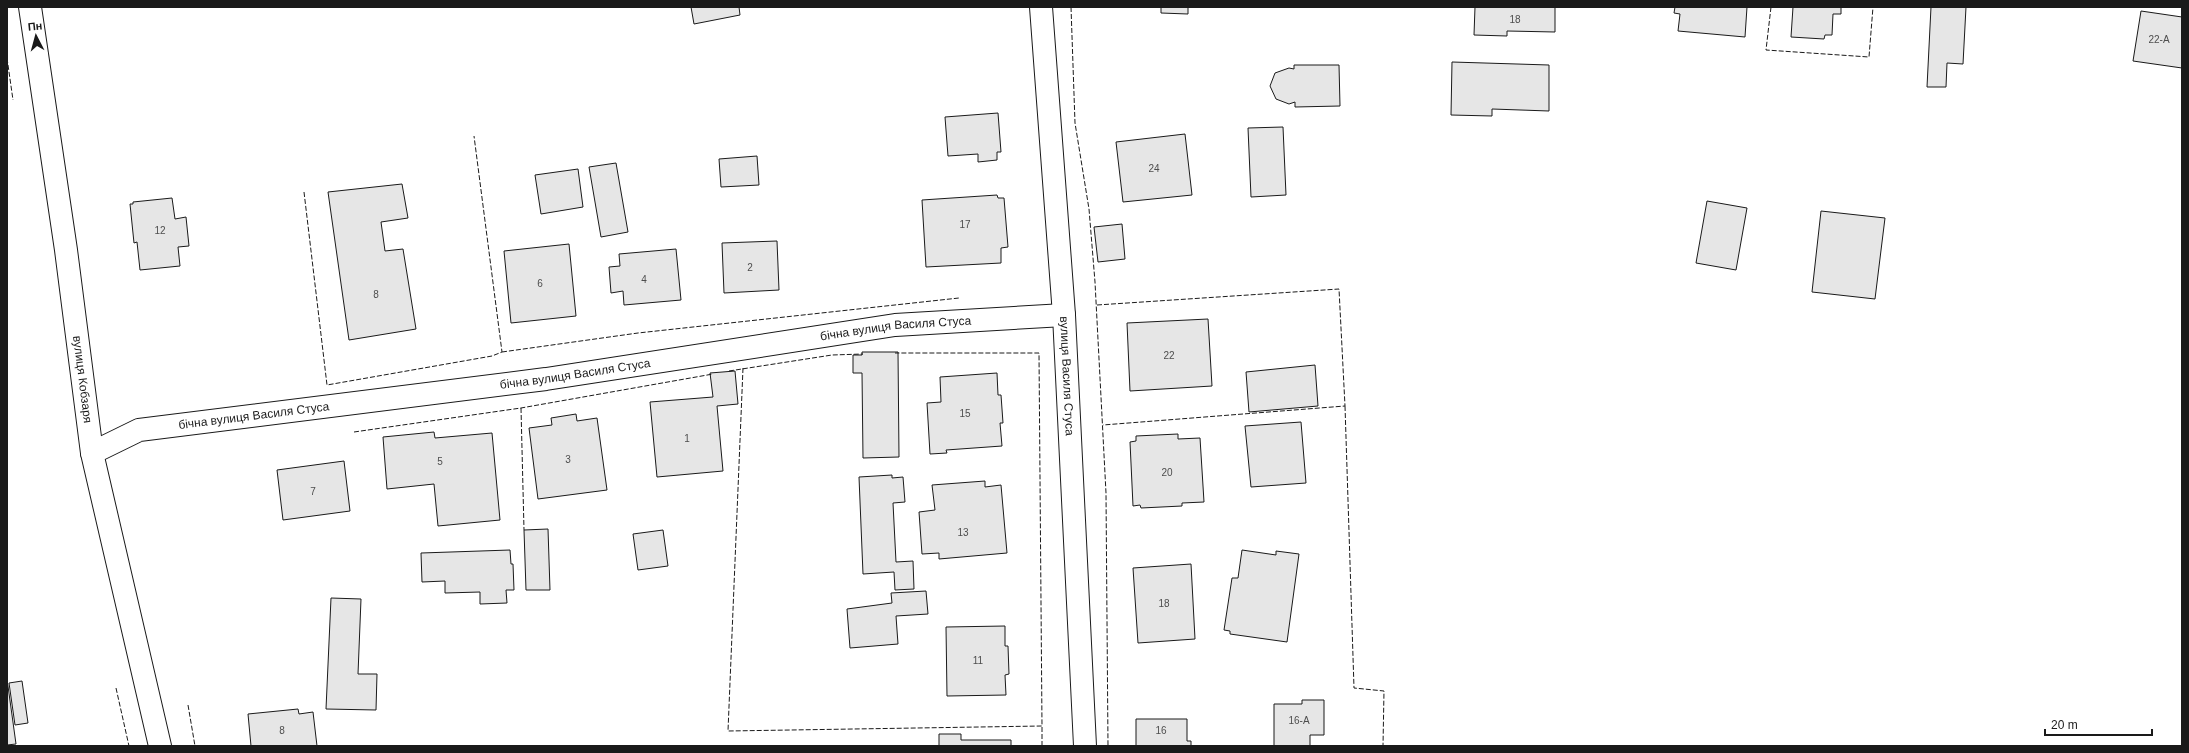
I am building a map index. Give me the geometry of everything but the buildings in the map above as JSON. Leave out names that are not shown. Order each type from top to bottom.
[{"type":"street","name":"вулиця Кобзаря","points":[[30,7],[66,250],[92,453],[160,746]]},
{"type":"street","name":"вулиця Василя Стуса","points":[[1041,7],[1064,315],[1085,746]]},
{"type":"street","name":"бічна вулиця Василя Стуса","points":[[92,453],[139,430],[546,379],[895,325],[1064,315]]},
{"type":"fence","points":[[1071,7],[1075,123],[1089,209],[1095,282],[1106,493],[1108,746]]},
{"type":"fence","points":[[1771,7],[1766,50],[1869,57],[1873,7]]},
{"type":"fence","points":[[7,58],[13,100]]},
{"type":"fence","points":[[304,192],[327,385],[492,356],[502,352],[474,136]]},
{"type":"fence","points":[[1097,305],[1339,289],[1345,406],[1103,425]]},
{"type":"fence","points":[[502,352],[638,333],[959,298]]},
{"type":"fence","points":[[743,368],[728,731],[1042,726],[1039,353],[895,353]]},
{"type":"fence","points":[[729,371],[832,355],[863,354]]},
{"type":"fence","points":[[354,432],[521,408],[713,374]]},
{"type":"fence","points":[[1345,406],[1354,688],[1384,691],[1383,746]]},
{"type":"fence","points":[[521,408],[524,530]]},
{"type":"fence","points":[[116,688],[129,746]]},
{"type":"fence","points":[[188,705],[195,746]]},
{"type":"fence","points":[[1042,726],[1042,746]]}]
